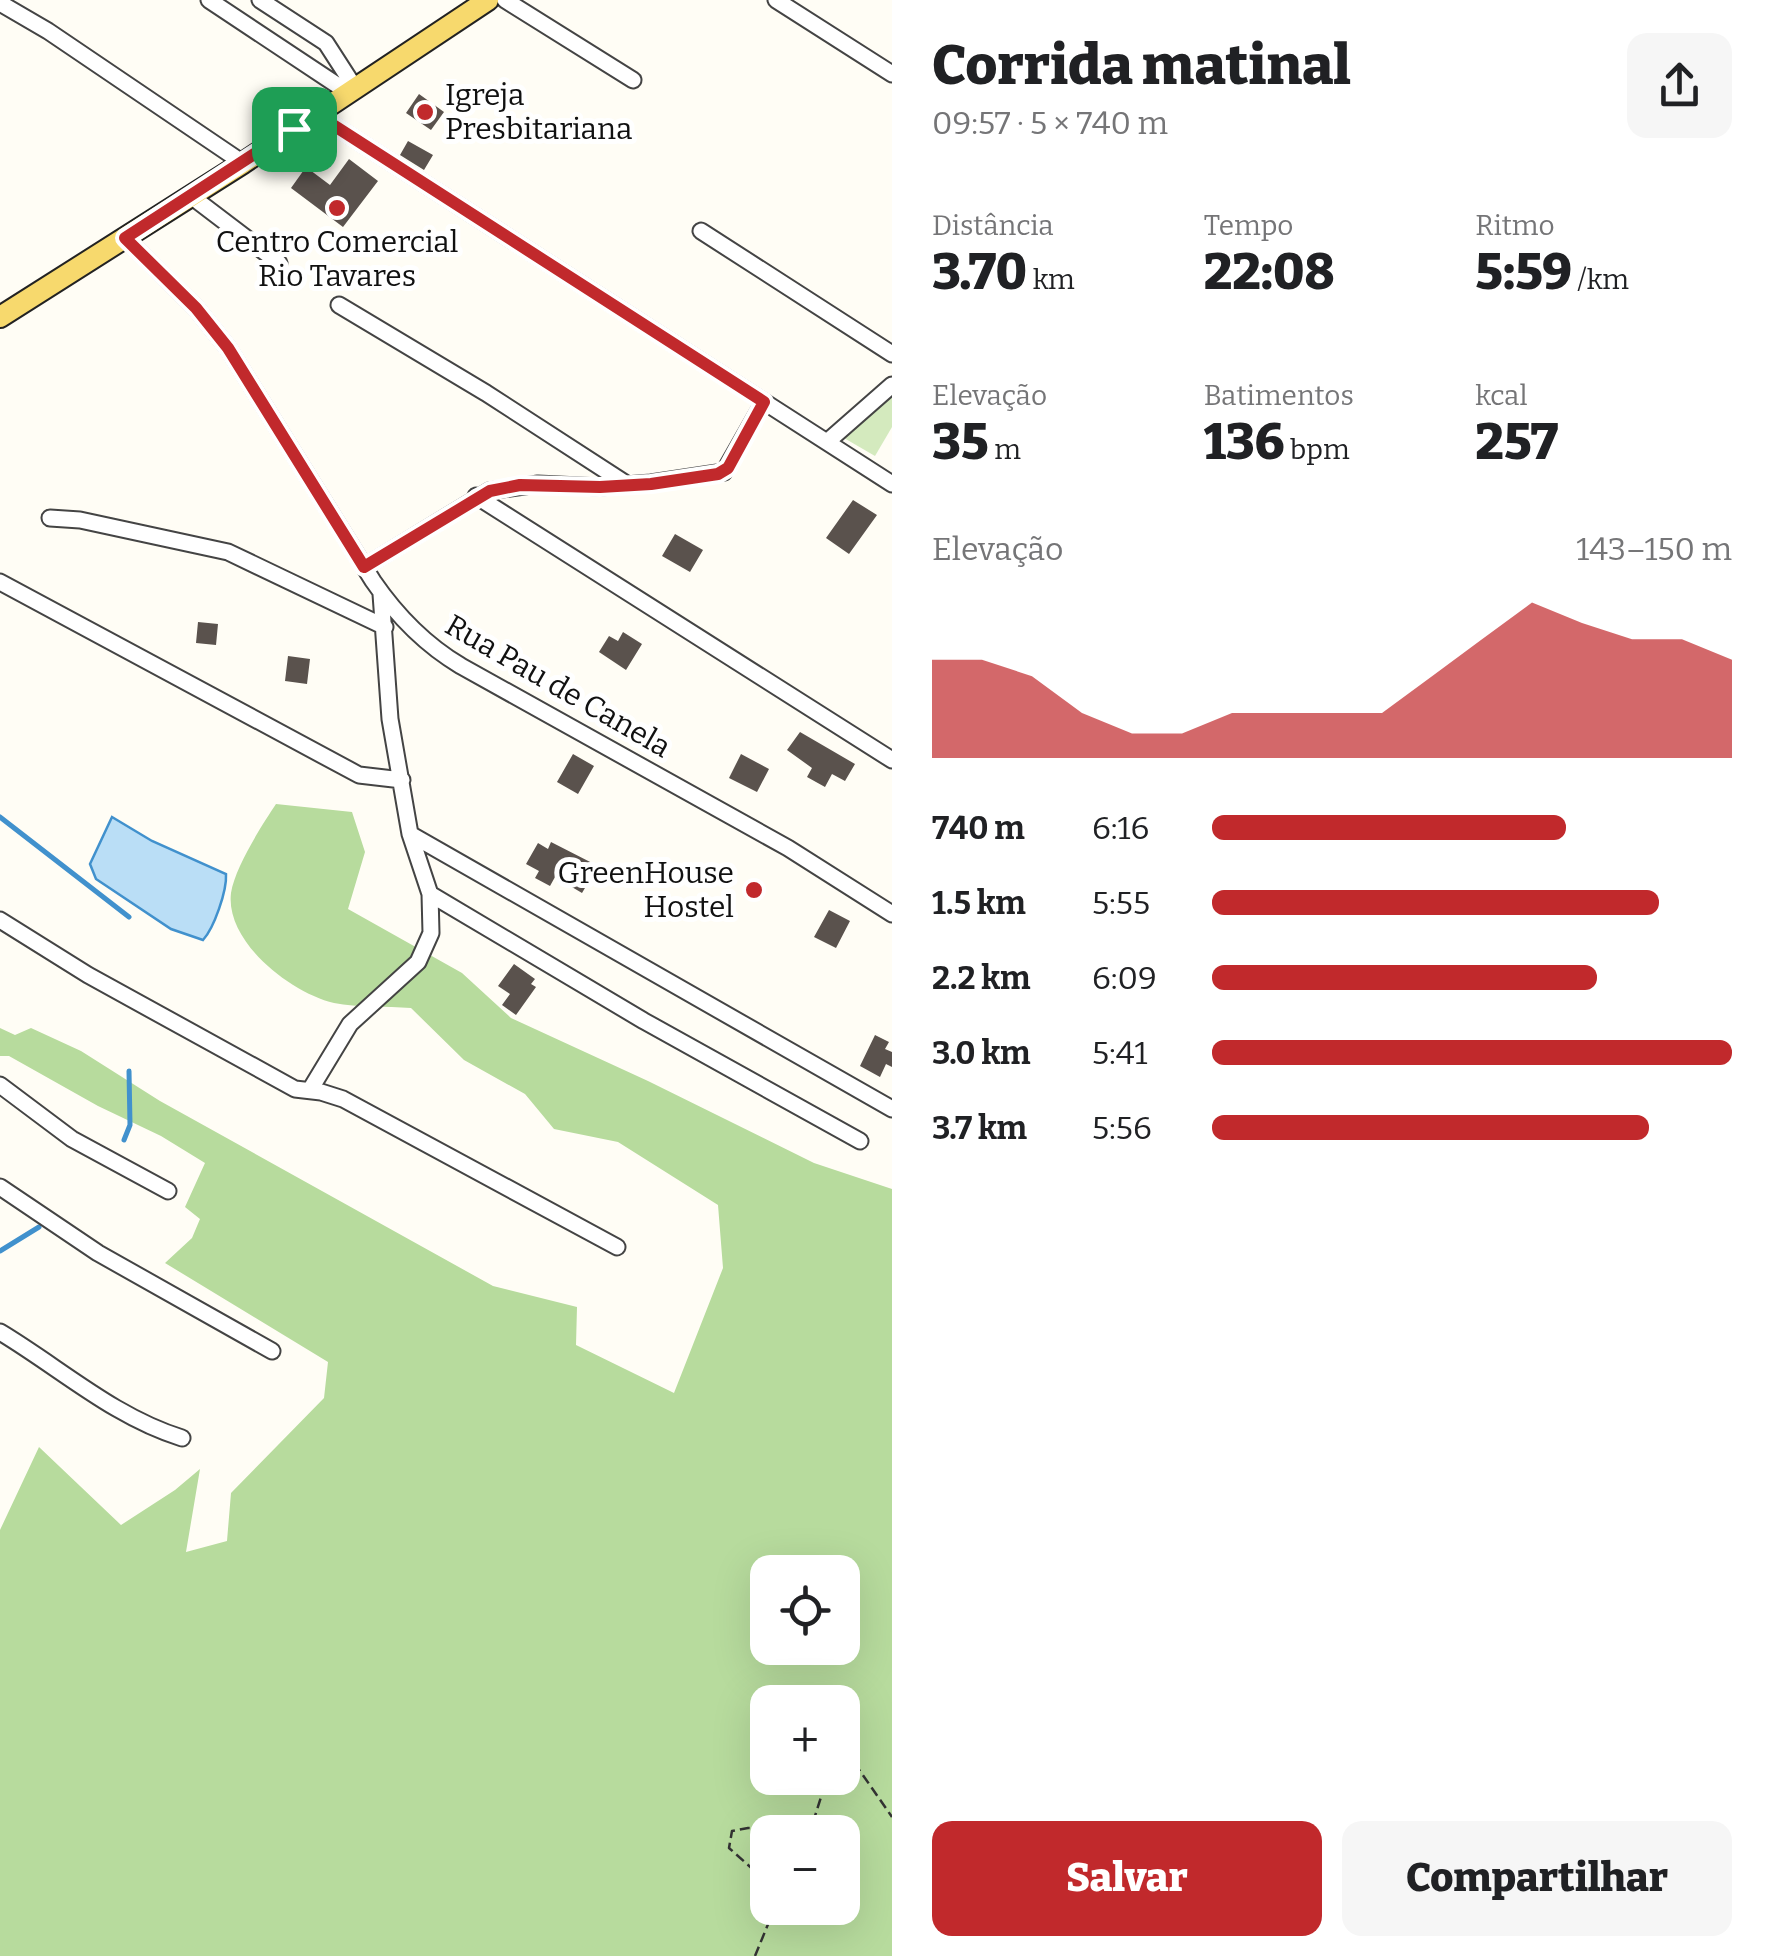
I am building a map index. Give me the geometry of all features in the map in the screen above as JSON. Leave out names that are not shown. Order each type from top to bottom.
[{"type":"main road","points":[[0,317],[352,91],[475,3]]},
{"type":"street","points":[[209,0],[352,91]]},
{"type":"street","points":[[260,0],[326,43],[352,91]]},
{"type":"street","points":[[505,0],[632,80]]},
{"type":"street","points":[[776,0],[892,74]]},
{"type":"street","points":[[0,4],[48,31],[243,163]]},
{"type":"street","points":[[316,114],[892,484]]},
{"type":"street","points":[[191,196],[279,263]]},
{"type":"street","points":[[701,231],[892,354]]},
{"type":"street","name":"Rua Pau de Canela","points":[[125,238],[196,308],[228,348],[364,567],[414,632],[443,656],[788,848],[892,914]]},
{"type":"street","points":[[339,306],[486,393],[628,484]]},
{"type":"street","points":[[827,442],[892,385]]},
{"type":"street","points":[[364,567],[476,496],[520,485],[628,484],[724,472],[764,402]]},
{"type":"street","points":[[476,496],[892,760]]},
{"type":"street","points":[[50,518],[80,520],[228,552],[385,627]]},
{"type":"street","points":[[0,582],[153,667],[230,702],[359,775],[402,780]]},
{"type":"street","points":[[310,1090],[360,1012],[418,962],[431,933],[430,894],[410,834],[387,697],[382,594]]},
{"type":"street","points":[[410,834],[892,1109]]},
{"type":"street","points":[[430,894],[644,1021],[860,1141]]},
{"type":"street","points":[[0,920],[105,985],[295,1089],[343,1099],[617,1247]]},
{"type":"street","points":[[0,1085],[72,1139],[168,1191]]},
{"type":"street","points":[[0,1187],[98,1253],[272,1352]]},
{"type":"street","points":[[0,1332],[125,1414],[148,1427],[182,1438]]},
{"type":"path","points":[[860,1771],[892,1817]]},
{"type":"path","points":[[750,1828],[732,1831],[729,1848],[750,1867]]},
{"type":"path","points":[[755,1956],[768,1925]]},
{"type":"green space","points":[[892,396],[892,427],[875,456],[844,438]]},
{"type":"green space","points":[[276,804],[352,812],[365,852],[348,909],[462,973],[511,1018],[814,1163],[892,1189],[892,1956],[0,1956],[0,1530],[39,1447],[121,1525],[200,1469],[186,1552],[227,1541],[231,1493],[324,1398],[328,1362],[165,1263],[192,1238],[200,1219],[185,1207],[205,1163],[9,1056],[0,1056],[0,1028],[15,1035],[31,1028],[81,1051],[160,1101],[493,1286],[577,1307],[576,1345],[674,1393],[723,1268],[718,1205],[618,1142],[554,1129],[525,1094],[464,1060],[411,1008],[334,1003],[299,988],[264,963],[239,929],[231,893]]},
{"type":"water","points":[[112,817],[152,841],[226,874],[219,909],[203,940],[171,929],[96,879],[90,864]]},
{"type":"building","name":"Igreja Presbitariana","points":[[419,94],[444,112],[431,130],[406,113]]},
{"type":"building","points":[[408,141],[433,155],[424,170],[400,155]]},
{"type":"building","name":"Centro Comercial Rio Tavares","points":[[349,159],[378,181],[343,227],[291,188],[306,167],[330,185]]},
{"type":"building","points":[[853,500],[877,515],[849,554],[826,538]]},
{"type":"building","points":[[675,534],[703,550],[690,572],[662,556]]},
{"type":"building","points":[[198,622],[218,624],[216,645],[196,643]]},
{"type":"building","points":[[623,632],[642,644],[626,670],[599,652],[609,636],[618,641]]},
{"type":"building","points":[[288,656],[310,659],[307,684],[285,681]]},
{"type":"building","points":[[800,732],[855,764],[845,781],[832,774],[825,787],[807,777],[812,768],[787,750]]},
{"type":"building","points":[[573,754],[594,766],[578,794],[557,782]]},
{"type":"building","points":[[741,754],[769,769],[757,792],[729,778]]},
{"type":"building","points":[[551,842],[598,866],[582,893],[555,877],[550,886],[535,878],[539,871],[526,864],[538,843],[548,849]]},
{"type":"building","points":[[829,910],[850,921],[836,948],[814,937]]},
{"type":"building","points":[[514,964],[535,979],[531,984],[536,987],[516,1015],[502,1005],[510,994],[498,986]]},
{"type":"building","points":[[875,1035],[889,1042],[885,1049],[892,1052],[892,1067],[886,1064],[880,1077],[860,1066]]},
{"type":"waterway","points":[[0,817],[129,917]]},
{"type":"waterway","points":[[124,1140],[130,1125],[129,1071]]},
{"type":"waterway","points":[[0,1251],[39,1227]]},
{"type":"place","name":"Igreja Presbitariana","points":[[425,112]]},
{"type":"place","name":"Centro Comercial Rio Tavares","points":[[337,208]]},
{"type":"place","name":"GreenHouse Hostel","points":[[754,890]]},
{"type":"route","points":[[316,114],[764,402],[728,468],[718,474],[651,484],[504,487],[476,496],[364,567],[228,348],[196,308],[125,238],[294,129],[316,114]]}]
